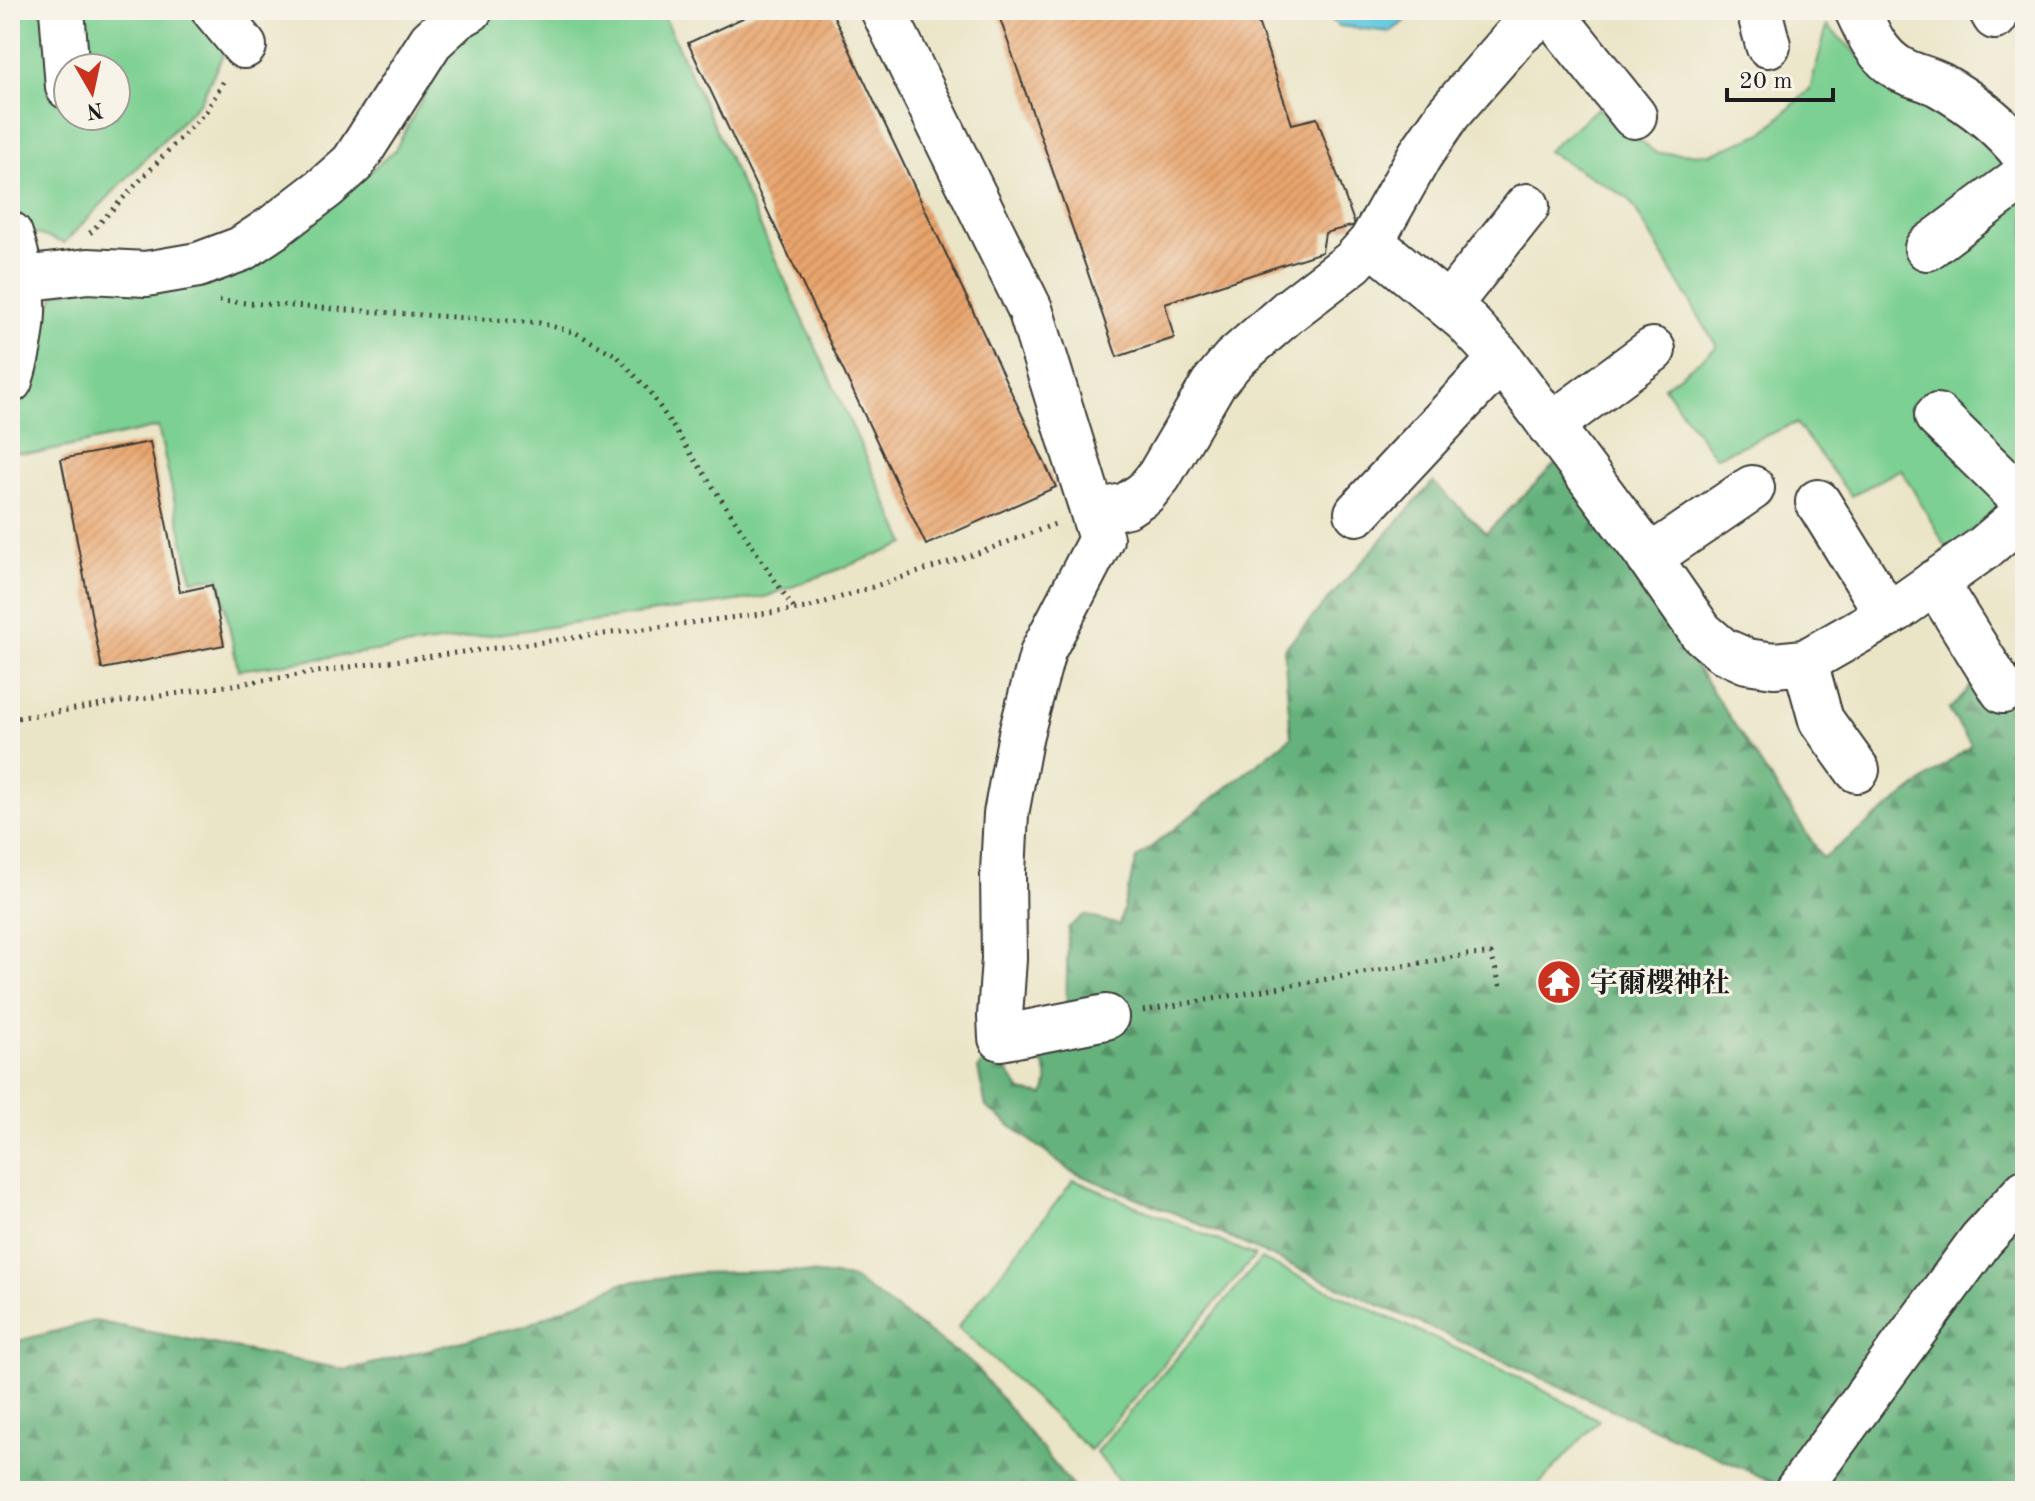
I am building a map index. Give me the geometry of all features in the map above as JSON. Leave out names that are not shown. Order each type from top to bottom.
[{"type":"street","points":[[62,10],[65,52]]},
{"type":"street","points":[[214,10],[244,46]]},
{"type":"street","points":[[37,277],[88,271],[146,274],[198,265],[241,249],[274,227],[353,163],[431,41],[456,18],[470,10]]},
{"type":"street","points":[[883,10],[1030,309],[1101,539],[1043,651],[1021,734],[1006,814],[1001,1038],[1106,1017]]},
{"type":"street","points":[[1093,513],[1127,505],[1145,493],[1159,476],[1205,395],[1233,360],[1289,311],[1353,262],[1371,242],[1420,155],[1449,113],[1517,35],[1548,10],[1634,116]]},
{"type":"street","points":[[1857,10],[1878,49],[1898,68],[1939,85],[1971,106],[2008,134],[2025,156]]},
{"type":"street","points":[[1927,248],[2025,175]]},
{"type":"street","points":[[1448,306],[1527,206]]},
{"type":"street","points":[[10,234],[37,277],[10,381]]},
{"type":"street","points":[[1371,242],[1465,320],[1501,359],[1701,632],[1722,650],[1747,661],[1774,665],[1805,662],[1888,615],[1984,548],[2025,513]]},
{"type":"street","points":[[1550,426],[1653,350]]},
{"type":"street","points":[[1357,513],[1501,359]]},
{"type":"street","points":[[1937,416],[2025,502]]},
{"type":"street","points":[[1649,558],[1752,488]]},
{"type":"street","points":[[1818,502],[1888,615]]},
{"type":"street","points":[[1935,582],[2003,691]]},
{"type":"street","points":[[1805,662],[1821,720],[1857,770]]},
{"type":"street","points":[[1797,1491],[1981,1240],[2025,1192]]},
{"type":"path","points":[[37,277],[121,199],[207,110],[244,46]]},
{"type":"path","points":[[164,271],[188,295],[208,300],[540,323],[576,333],[617,356],[650,392],[794,609]]},
{"type":"path","points":[[10,719],[386,662],[807,608],[1093,513]]},
{"type":"path","points":[[1106,1017],[1466,955],[1491,954],[1502,991]]},
{"type":"green space","points":[[10,10],[245,10],[200,102],[64,243],[17,227],[10,230]]},
{"type":"green space","points":[[510,10],[661,10],[906,544],[765,597],[238,670],[219,577],[192,580],[158,427],[40,453],[10,452],[10,435],[43,320],[55,294],[308,224],[395,150],[463,30]]},
{"type":"green space","points":[[1827,26],[1882,77],[1934,104],[2002,157],[2025,193],[2025,465],[1999,506],[1949,552],[1901,469],[1851,496],[1796,423],[1715,457],[1664,387],[1717,347],[1629,199],[1547,151],[1598,108],[1656,153],[1710,154],[1763,133],[1810,89]]},
{"type":"green space","points":[[1559,460],[1823,858],[1971,745],[1949,710],[1972,685],[2011,704],[2019,662],[2025,659],[2025,1491],[1793,1491],[1186,1218],[1070,1171],[986,1107],[978,1069],[993,1050],[1021,1091],[1044,1095],[1047,1078],[1044,1065],[1023,1041],[1066,1013],[1068,928],[1084,915],[1119,925],[1137,858],[1291,737],[1284,649],[1433,482],[1486,533]]},
{"type":"green space","points":[[1074,1180],[1255,1256],[1090,1450],[958,1327]]},
{"type":"green space","points":[[1261,1259],[1516,1376],[1599,1420],[1533,1491],[1127,1491],[1096,1452]]},
{"type":"green space","points":[[792,1271],[852,1278],[974,1365],[1076,1491],[10,1491],[10,1343],[94,1321],[347,1370],[527,1325],[622,1283],[697,1273]]},
{"type":"water","points":[[1320,10],[1420,10],[1390,32],[1339,26]]},
{"type":"building","points":[[760,10],[831,10],[1056,487],[926,545],[688,43]]},
{"type":"building","points":[[997,10],[1254,10],[1292,124],[1317,118],[1355,225],[1325,233],[1322,252],[1165,303],[1174,338],[1117,357]]},
{"type":"building","points":[[150,442],[180,592],[212,585],[224,645],[102,669],[61,459]]},
{"type":"place","name":"宇爾櫻神社","points":[[1559,982]]}]
